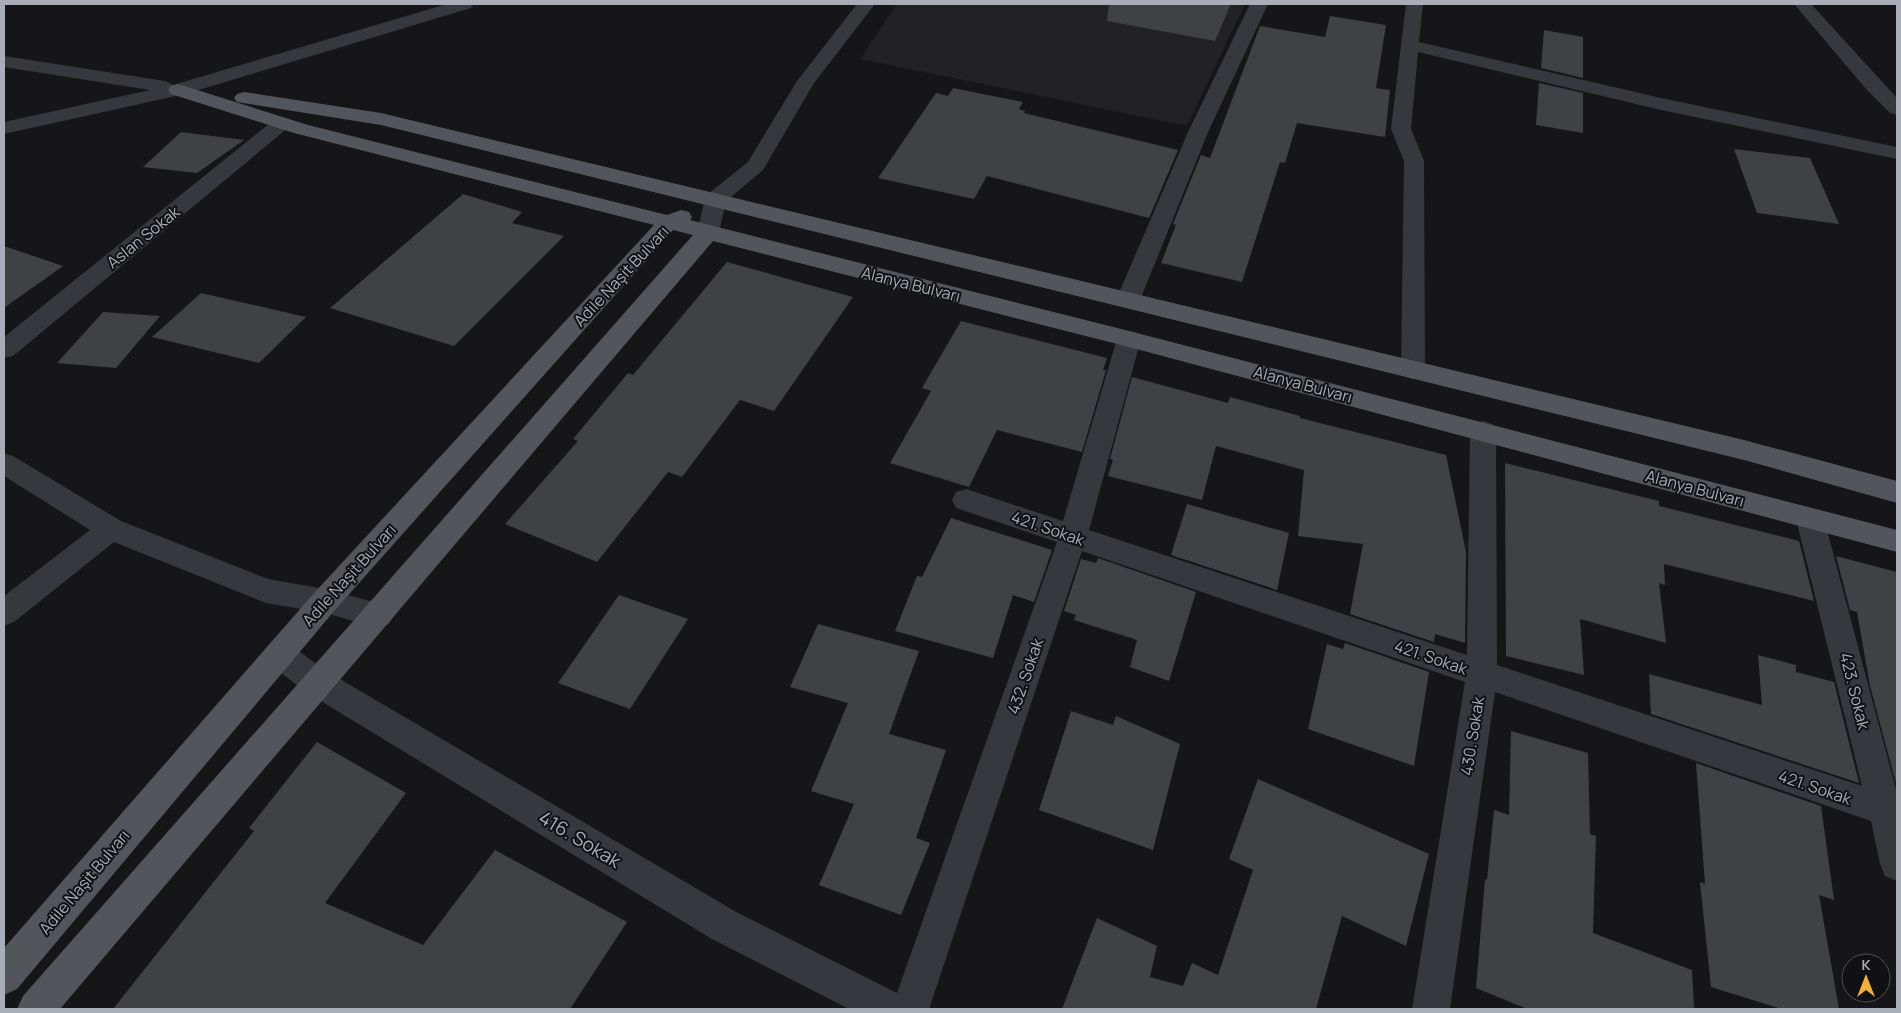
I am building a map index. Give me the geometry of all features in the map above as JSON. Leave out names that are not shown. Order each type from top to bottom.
[{"type":"main road","points":[[178,90],[271,101],[381,119],[1744,450],[1897,492]]},
{"type":"main road","name":"Alanya Bulvarı","points":[[178,90],[282,123],[668,223],[1129,339],[1897,541]]},
{"type":"main road","name":"Adile Naşit Bulvarı","points":[[4,976],[325,601],[668,223],[716,199]]},
{"type":"main road","points":[[36,1009],[708,232]]},
{"type":"street","points":[[708,232],[716,199],[756,166],[806,82],[866,4]]},
{"type":"street","points":[[1128,300],[1199,130],[1259,4]]},
{"type":"street","points":[[1413,370],[1414,161],[1400,129],[1414,4]]},
{"type":"street","points":[[1802,4],[1897,110]]},
{"type":"street","points":[[4,128],[178,90],[458,5]]},
{"type":"street","points":[[1410,45],[1661,104],[1897,153]]},
{"type":"street","points":[[4,61],[178,90]]},
{"type":"street","name":"Aslan Sokak","points":[[4,350],[282,123]]},
{"type":"street","name":"432. Sokak","points":[[910,1009],[1073,536],[1129,339]]},
{"type":"street","name":"430. Sokak","points":[[1431,1009],[1482,674],[1483,431]]},
{"type":"street","points":[[4,463],[111,528],[266,592],[325,601],[378,615]]},
{"type":"street","name":"421. Sokak","points":[[966,500],[1891,812]]},
{"type":"street","name":"423. Sokak","points":[[1810,519],[1891,812],[1897,864]]},
{"type":"street","points":[[4,612],[111,528]]},
{"type":"street","name":"416. Sokak","points":[[279,654],[317,682],[725,926],[888,1009]]},
{"type":"shaded area","points":[[897,4],[1245,4],[1187,126],[860,59]]},
{"type":"building","points":[[1109,4],[1231,4],[1215,41],[1107,21]]},
{"type":"building","points":[[1330,16],[1386,25],[1376,88],[1390,90],[1385,137],[1297,123],[1285,163],[1280,162],[1242,282],[1161,263],[1176,225],[1173,224],[1201,155],[1210,158],[1260,26],[1325,37]]},
{"type":"building","points":[[1544,30],[1583,37],[1583,78],[1541,68]]},
{"type":"building","points":[[1539,83],[1583,93],[1583,133],[1536,125]]},
{"type":"building","points":[[953,88],[1023,102],[1019,109],[1025,111],[1024,113],[1178,150],[1149,218],[987,176],[974,199],[878,178],[936,93],[948,96]]},
{"type":"building","points":[[181,132],[244,140],[197,173],[143,167]]},
{"type":"building","points":[[1734,149],[1810,158],[1839,224],[1757,213]]},
{"type":"building","points":[[463,194],[522,212],[512,223],[564,236],[454,346],[330,308]]},
{"type":"building","points":[[4,246],[63,266],[4,308]]},
{"type":"building","points":[[727,262],[853,297],[774,411],[740,400],[682,477],[668,472],[597,562],[505,524],[578,441],[573,439],[628,373],[633,375]]},
{"type":"building","points":[[201,293],[306,317],[259,363],[152,337]]},
{"type":"building","points":[[103,312],[160,316],[116,368],[57,363]]},
{"type":"building","points":[[961,321],[1107,358],[1103,370],[1106,370],[1082,452],[997,430],[969,487],[890,463],[931,391],[922,388]]},
{"type":"building","points":[[1132,377],[1228,403],[1230,397],[1300,416],[1300,418],[1446,455],[1466,552],[1465,643],[1435,634],[1434,642],[1350,614],[1363,544],[1298,536],[1304,470],[1216,446],[1202,500],[1108,476],[1113,460],[1110,459]]},
{"type":"building","points":[[1505,463],[1659,501],[1659,506],[1799,541],[1814,601],[1664,564],[1665,585],[1659,583],[1666,643],[1580,619],[1584,675],[1506,656]]},
{"type":"building","points":[[1187,504],[1289,533],[1277,590],[1171,555]]},
{"type":"building","points":[[951,518],[1052,550],[1034,602],[1013,595],[993,658],[895,631],[917,576],[922,577]]},
{"type":"building","points":[[1836,556],[1897,572],[1897,787],[1870,686],[1857,612],[1850,610]]},
{"type":"building","points":[[1098,558],[1196,592],[1169,681],[1130,667],[1137,640],[1074,620],[1076,615],[1064,611],[1081,559],[1096,563]]},
{"type":"building","points":[[619,595],[688,619],[630,709],[558,683]]},
{"type":"building","points":[[818,624],[919,651],[889,734],[946,750],[916,838],[930,843],[901,915],[819,885],[854,804],[811,791],[848,703],[790,687]]},
{"type":"building","points":[[1345,643],[1429,672],[1414,766],[1308,729],[1327,644],[1343,649]]},
{"type":"building","points":[[1758,655],[1796,665],[1796,672],[1834,682],[1859,783],[1651,714],[1649,674],[1762,705]]},
{"type":"building","points":[[1071,711],[1113,725],[1116,716],[1180,744],[1153,850],[1039,810]]},
{"type":"building","points":[[1511,731],[1588,753],[1590,834],[1596,836],[1593,933],[1692,970],[1694,1009],[1527,1009],[1476,988],[1485,879],[1487,880],[1494,810],[1509,815]]},
{"type":"building","points":[[317,742],[406,793],[325,903],[423,945],[495,850],[627,922],[570,1009],[113,1009],[254,831],[249,828]]},
{"type":"building","points":[[1696,763],[1821,806],[1834,900],[1819,895],[1839,1009],[1782,1009],[1711,987],[1700,882],[1705,884]]},
{"type":"building","points":[[1258,779],[1429,854],[1406,946],[1342,916],[1316,1009],[1062,1009],[1097,918],[1157,946],[1150,977],[1183,986],[1192,963],[1218,975],[1253,870],[1229,859]]}]
